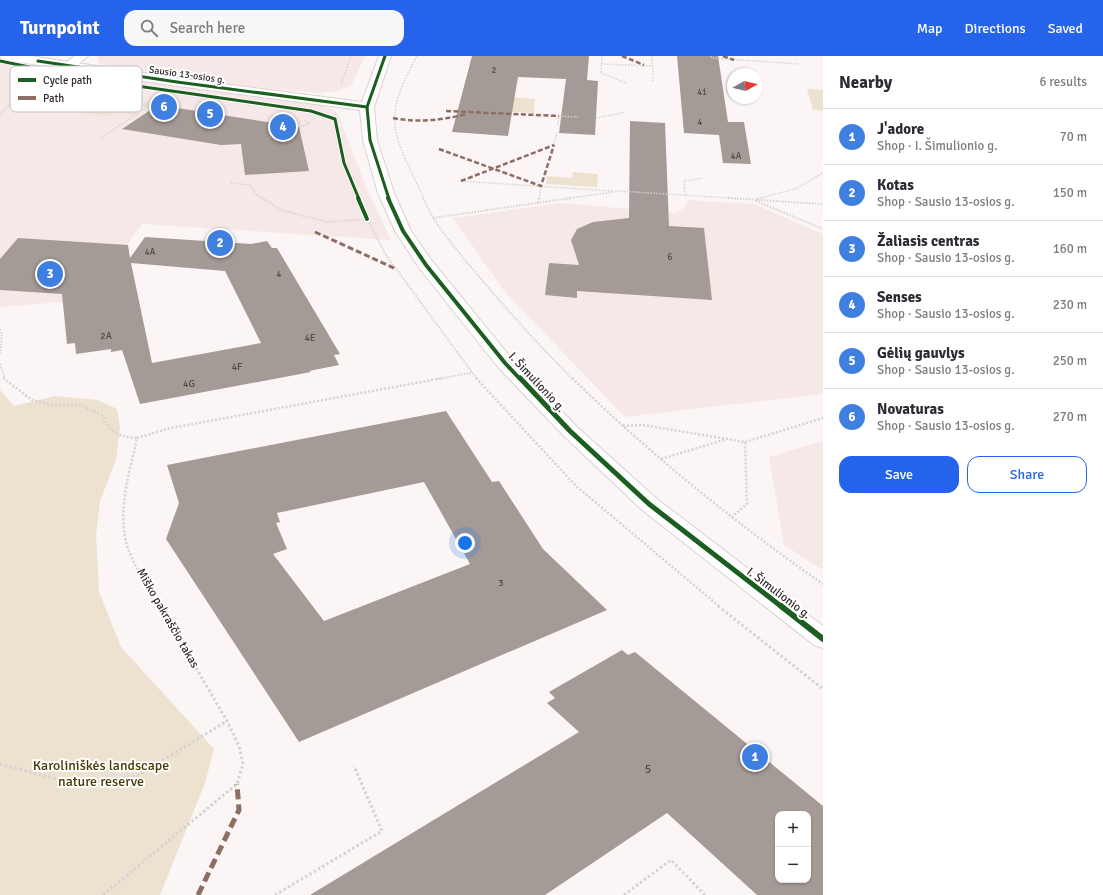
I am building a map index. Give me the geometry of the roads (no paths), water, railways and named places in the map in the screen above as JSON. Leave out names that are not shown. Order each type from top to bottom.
[{"type":"street","name":"Sausio 13-osios g.","points":[[6,56],[70,66]]},
{"type":"street","points":[[70,66],[82,56]]},
{"type":"street","name":"I. Šimulionio g.","points":[[385,56],[367,107],[370,140],[386,193],[403,231],[426,266],[505,363],[570,431],[649,504],[823,639]]},
{"type":"street","name":"Sausio 13-osios g.","points":[[142,76],[367,107]]},
{"type":"place","name":"Novaturas","points":[[164,107]]},
{"type":"place","name":"Gėlių gauvlys","points":[[210,114]]},
{"type":"place","name":"Senses","points":[[283,127]]},
{"type":"place","name":"Kotas","points":[[220,243]]},
{"type":"place","name":"Žaliasis centras","points":[[50,274]]},
{"type":"place","name":"J'adore","points":[[755,757]]},
{"type":"park label","name":"Karoliniškės landscape nature reserve","points":[[101,774]]}]
